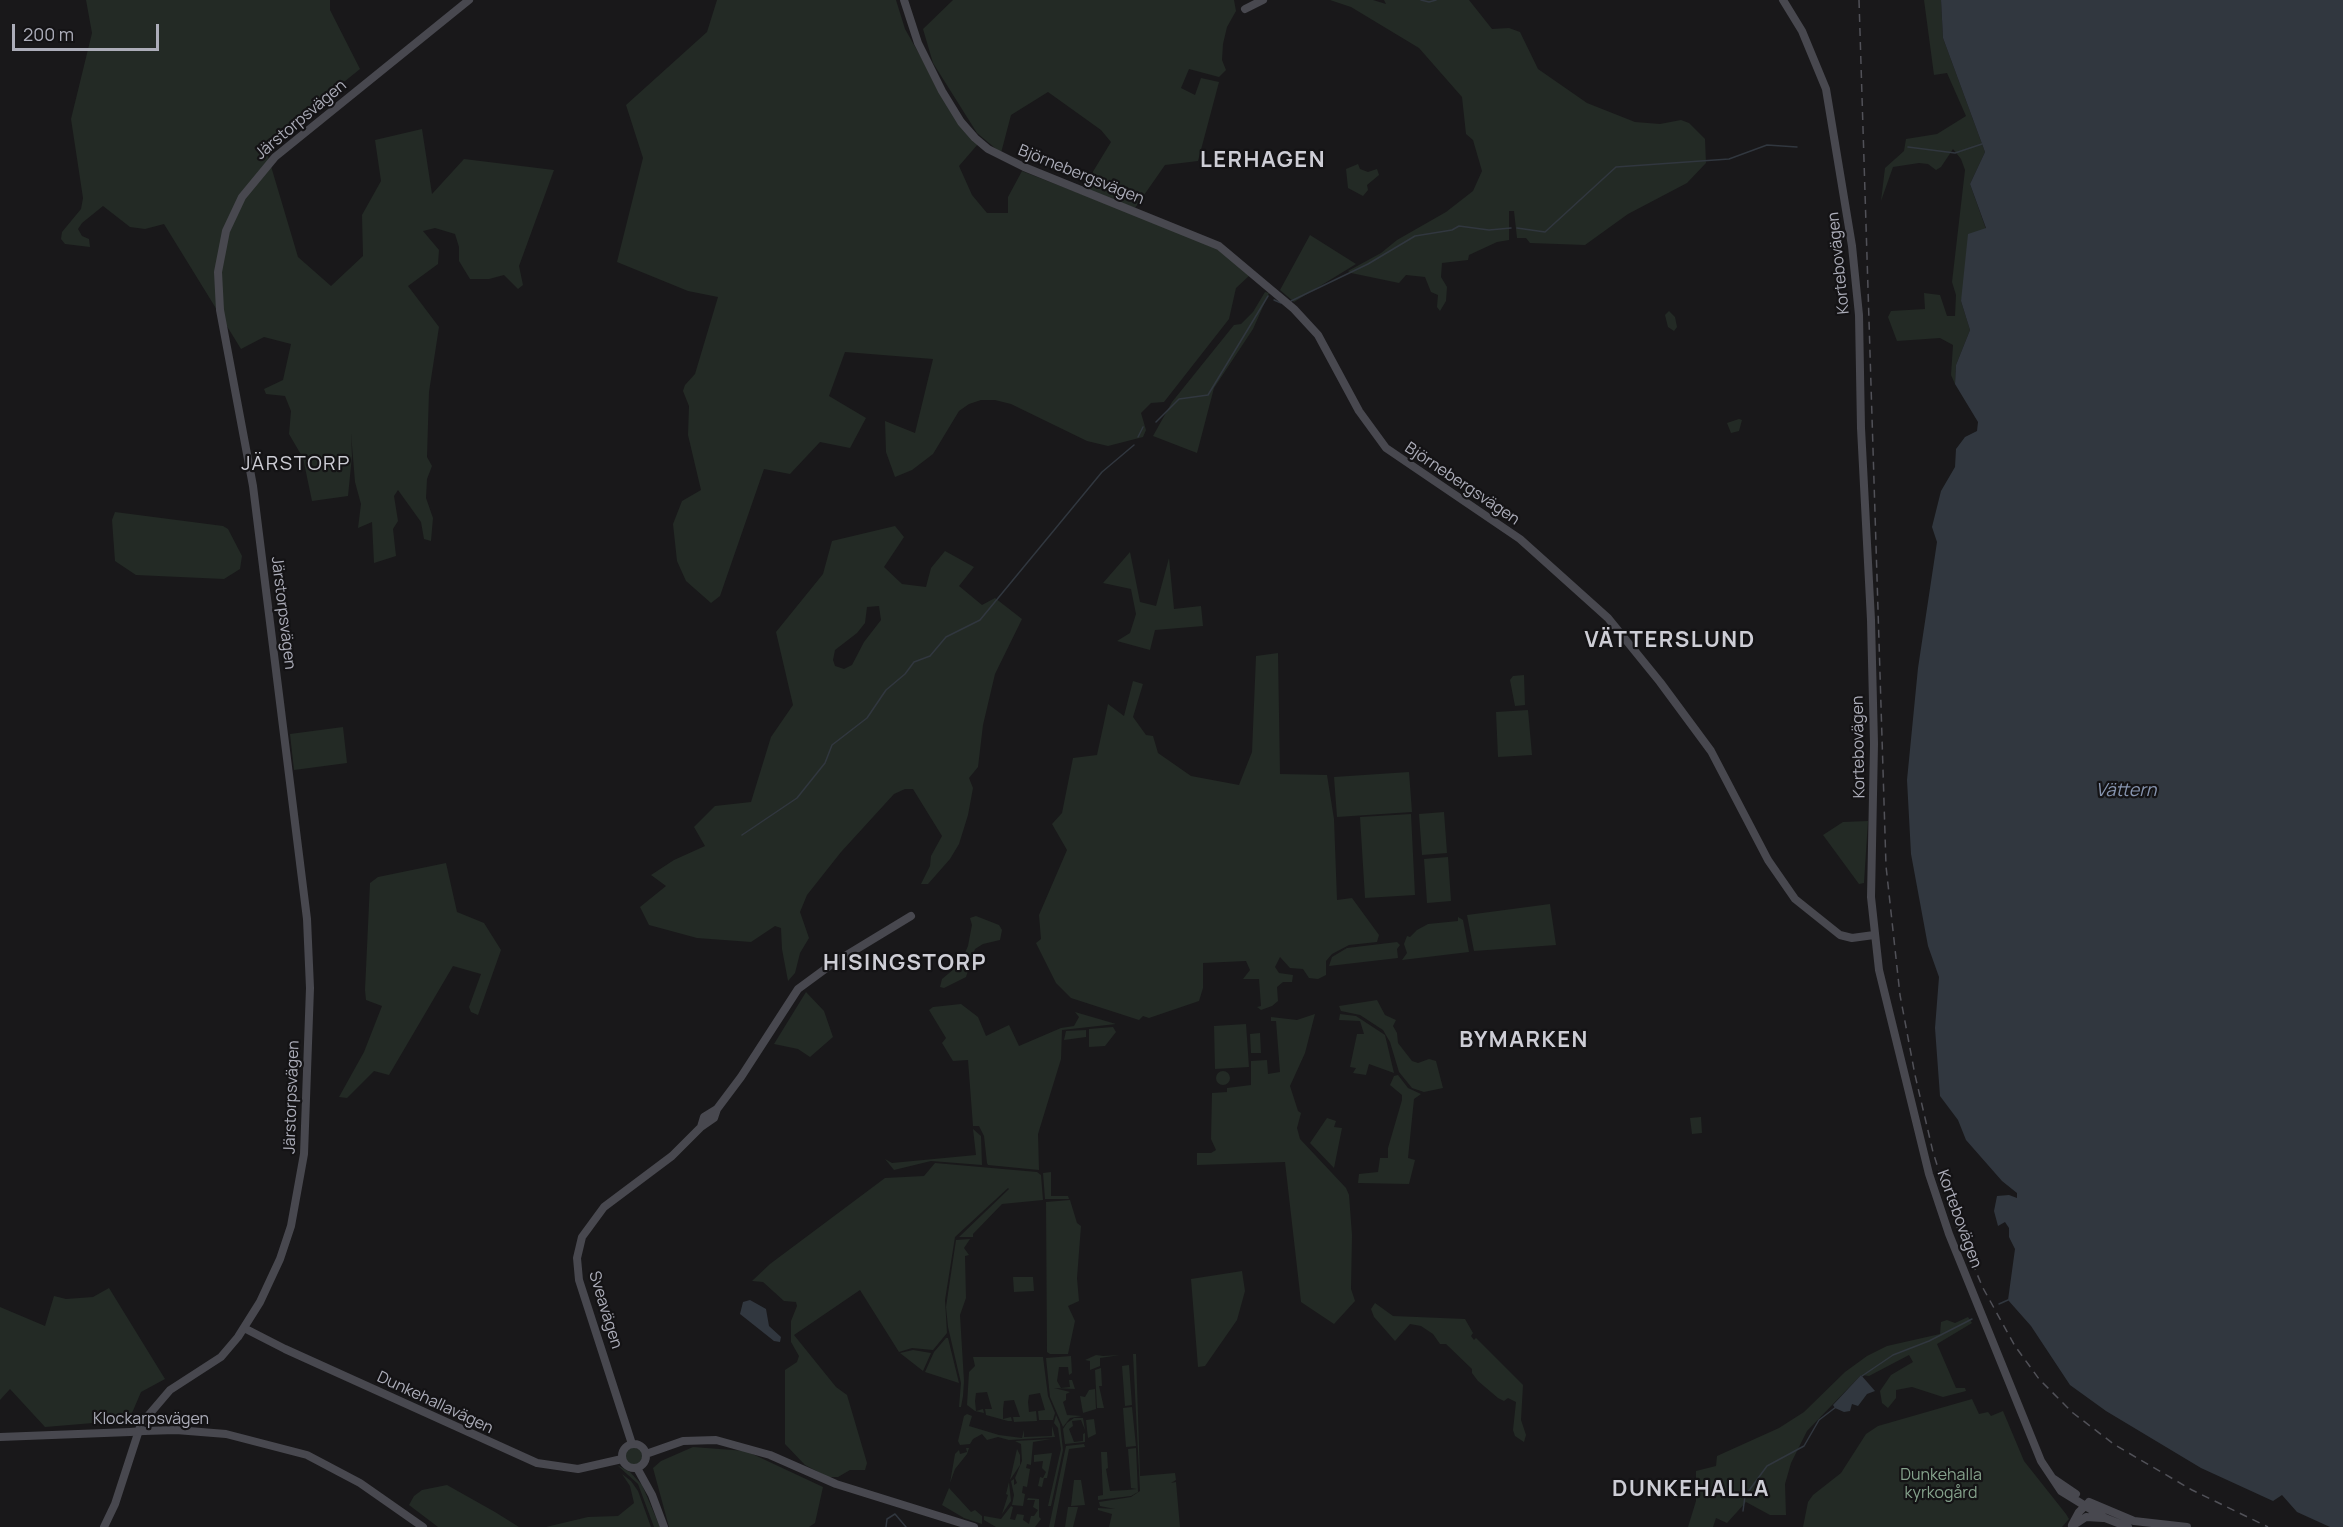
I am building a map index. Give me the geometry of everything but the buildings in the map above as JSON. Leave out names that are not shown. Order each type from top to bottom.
[{"type":"street","name":"Järstorpsvägen","points":[[104,1527],[115,1504],[141,1424],[170,1390],[221,1357],[244,1328],[269,1283],[283,1250],[301,1176],[309,962],[304,892],[256,507],[220,310],[218,272],[221,253],[234,211],[264,168],[469,0]]},
{"type":"street","name":"Björnebergsvägen","points":[[904,0],[918,43],[938,83],[954,112],[975,138],[988,149],[1024,167],[1219,246],[1294,309],[1318,335],[1359,411],[1386,448],[1520,539],[1608,618],[1660,682],[1711,751],[1768,860],[1795,899],[1840,935],[1852,938],[1874,935]]},
{"type":"street","points":[[1245,9],[1263,0]]},
{"type":"street","name":"Kortebovägen","points":[[1783,0],[1802,31],[1828,96],[1852,246],[1859,315],[1874,744],[1871,897],[1880,970],[1929,1174],[1968,1284],[2036,1449],[2061,1491],[2105,1518],[2128,1527]]},
{"type":"street","name":"Sveavägen","points":[[632,1444],[579,1280],[580,1248],[586,1230],[604,1207],[672,1156],[701,1126],[710,1123],[717,1109],[741,1077],[798,989],[832,964],[911,916]]},
{"type":"street","name":"Dunkehallavägen","points":[[244,1328],[285,1349],[537,1463],[578,1469],[622,1459]]},
{"type":"street","name":"Klockarpsvägen","points":[[0,1437],[176,1430],[226,1434],[307,1455],[360,1483],[423,1527]]},
{"type":"street","points":[[646,1454],[683,1441],[716,1440],[770,1455],[836,1485],[974,1527]]},
{"type":"street","points":[[632,1444],[640,1445],[646,1454],[645,1462],[637,1468],[627,1466],[622,1459],[623,1450],[632,1444]]},
{"type":"street","points":[[637,1468],[652,1495],[664,1527]]},
{"type":"street","name":"Kortebovägen","points":[[2050,1476],[2085,1505],[2134,1521],[2187,1527]]},
{"type":"street","points":[[2071,1526],[2084,1511],[2085,1505]]},
{"type":"street","points":[[2071,1526],[2086,1517],[2105,1518]]},
{"type":"green space","points":[[86,0],[330,0],[330,10],[360,69],[265,146],[298,257],[331,286],[363,256],[362,215],[381,181],[375,140],[422,129],[432,194],[464,159],[554,170],[519,266],[523,285],[518,289],[504,275],[489,279],[470,279],[459,261],[459,247],[455,234],[435,228],[423,231],[439,250],[438,264],[408,286],[439,327],[429,392],[427,457],[432,466],[427,479],[426,498],[433,518],[431,541],[424,539],[421,522],[398,490],[394,496],[398,521],[393,529],[396,556],[374,563],[372,522],[358,528],[361,504],[355,482],[351,433],[352,456],[348,496],[312,501],[303,458],[289,434],[291,411],[285,396],[266,394],[264,389],[283,380],[291,344],[264,337],[241,349],[164,224],[145,229],[130,227],[103,206],[78,229],[82,236],[89,239],[90,247],[65,244],[61,239],[62,232],[81,209],[83,198],[71,119],[92,33]]},
{"type":"green space","points":[[717,0],[896,0],[905,29],[922,59],[978,144],[959,166],[972,195],[987,213],[1008,213],[1008,197],[1022,171],[1212,245],[1250,275],[1236,288],[1229,319],[1164,402],[1151,403],[1141,413],[1146,430],[1143,437],[1108,446],[1087,441],[1011,404],[995,400],[981,400],[959,411],[933,454],[912,470],[895,477],[886,452],[885,421],[915,433],[933,359],[845,352],[829,396],[866,418],[850,448],[820,442],[790,474],[764,469],[720,596],[711,603],[686,581],[677,561],[673,524],[682,501],[701,490],[688,435],[689,406],[683,391],[685,385],[695,374],[718,297],[688,291],[617,262],[643,158],[626,105],[707,32]]},
{"type":"green space","points":[[953,0],[1234,0],[1236,11],[1227,27],[1223,44],[1222,60],[1226,70],[1219,77],[1189,69],[1181,88],[1195,95],[1201,78],[1219,82],[1198,161],[1165,165],[1135,208],[1083,188],[1111,142],[1101,130],[1048,92],[1011,115],[1001,153],[977,133],[933,63],[923,29]]},
{"type":"green space","points":[[1330,0],[1373,0],[1386,4],[1384,0],[1469,0],[1492,29],[1509,28],[1520,32],[1538,69],[1587,103],[1635,122],[1660,124],[1681,120],[1689,123],[1705,139],[1706,163],[1687,183],[1628,214],[1585,245],[1530,243],[1526,238],[1517,238],[1514,211],[1509,211],[1509,240],[1497,242],[1469,255],[1468,260],[1442,263],[1441,277],[1447,287],[1446,301],[1440,311],[1437,307],[1438,295],[1431,292],[1425,277],[1406,275],[1399,283],[1351,273],[1348,271],[1446,212],[1473,191],[1482,171],[1473,140],[1466,134],[1462,97],[1419,48],[1351,7]]},
{"type":"green space","points":[[1924,0],[1941,0],[1943,38],[1985,152],[1970,184],[1986,229],[1961,301],[1970,330],[1956,365],[1955,384],[1951,375],[1953,345],[1940,338],[1897,341],[1888,317],[1891,311],[1925,309],[1924,293],[1940,295],[1947,316],[1955,316],[1956,295],[1952,282],[1965,170],[1961,159],[1953,149],[1941,167],[1936,170],[1928,164],[1919,163],[1893,167],[1881,201],[1885,168],[1904,151],[1906,139],[1937,134],[1966,116],[1947,73],[1934,75]]},
{"type":"green space","points":[[1358,164],[1360,169],[1368,172],[1377,169],[1379,175],[1367,185],[1368,190],[1363,196],[1348,188],[1346,169]]},
{"type":"green space","points":[[1310,235],[1356,264],[1294,302],[1280,290]]},
{"type":"green space","points":[[1265,292],[1269,293],[1253,329],[1214,388],[1197,453],[1153,436],[1172,402],[1234,325],[1241,324],[1253,312]]},
{"type":"green space","points":[[1669,311],[1675,317],[1677,327],[1674,331],[1668,327],[1665,315]]},
{"type":"green space","points":[[1742,420],[1739,431],[1731,433],[1727,423]]},
{"type":"green space","points":[[115,512],[223,526],[228,529],[242,556],[240,569],[224,579],[136,575],[115,561],[112,520]]},
{"type":"green space","points":[[895,526],[904,537],[884,567],[902,584],[926,587],[931,568],[945,551],[974,567],[959,586],[982,605],[995,598],[1022,619],[995,674],[983,725],[978,767],[969,778],[973,788],[968,815],[959,844],[950,859],[928,884],[921,884],[930,866],[931,856],[942,836],[913,789],[905,789],[894,794],[841,852],[807,895],[800,912],[809,938],[800,953],[795,973],[788,981],[781,928],[775,926],[751,942],[697,938],[649,925],[640,907],[666,886],[651,875],[674,860],[705,846],[694,827],[715,806],[751,802],[771,737],[793,705],[776,632],[823,574],[832,541]],"holes":[[[879,606],[881,620],[864,642],[852,665],[844,669],[835,666],[833,660],[835,650],[857,633],[865,623],[867,607]]]},
{"type":"green space","points":[[1130,552],[1140,602],[1156,606],[1169,558],[1174,609],[1201,606],[1203,626],[1155,630],[1150,650],[1117,641],[1130,633],[1136,614],[1131,589],[1103,583]]},
{"type":"green space","points":[[1278,653],[1280,774],[1327,775],[1334,819],[1337,900],[1352,898],[1379,935],[1377,942],[1349,945],[1332,954],[1326,961],[1326,975],[1318,979],[1309,978],[1303,969],[1290,968],[1280,957],[1275,967],[1279,973],[1293,975],[1292,982],[1283,982],[1277,987],[1278,1001],[1261,1010],[1257,1007],[1261,1006],[1259,979],[1243,979],[1250,970],[1246,961],[1203,963],[1203,988],[1199,1001],[1149,1018],[1143,1016],[1139,1020],[1071,998],[1056,983],[1036,943],[1041,939],[1039,915],[1067,850],[1052,824],[1062,813],[1073,758],[1097,755],[1108,704],[1124,716],[1133,681],[1143,684],[1133,717],[1146,735],[1153,736],[1158,753],[1191,776],[1239,785],[1252,752],[1256,656]]},
{"type":"green space","points":[[1524,675],[1525,705],[1515,706],[1510,680],[1513,676]]},
{"type":"green space","points":[[1528,710],[1532,755],[1498,757],[1496,712]]},
{"type":"green space","points":[[343,727],[347,763],[294,770],[290,734]]},
{"type":"green space","points":[[1409,772],[1412,812],[1337,817],[1334,777]]},
{"type":"green space","points":[[1444,812],[1447,853],[1422,855],[1419,814]]},
{"type":"green space","points":[[1411,814],[1415,895],[1365,898],[1360,817]]},
{"type":"green space","points":[[1868,821],[1864,883],[1859,884],[1823,835],[1843,822]]},
{"type":"green space","points":[[1448,857],[1451,901],[1427,903],[1424,859]]},
{"type":"green space","points":[[446,863],[457,912],[484,923],[501,950],[478,1015],[471,1012],[469,1007],[481,974],[453,966],[389,1075],[374,1071],[347,1098],[339,1097],[364,1052],[382,1006],[366,1000],[365,990],[370,883],[378,877]]},
{"type":"green space","points":[[1550,904],[1556,945],[1474,951],[1467,915]]},
{"type":"green space","points":[[976,916],[999,925],[1002,930],[1000,940],[983,944],[975,949],[966,977],[944,988],[940,987],[942,979],[960,964],[968,946],[972,925],[970,918]]},
{"type":"green space","points":[[1458,917],[1463,920],[1469,952],[1402,960],[1407,953],[1404,944],[1407,936],[1410,937],[1428,924],[1458,921]]},
{"type":"green space","points":[[1397,942],[1400,945],[1397,949],[1398,958],[1329,966],[1332,957],[1347,948]]},
{"type":"green space","points":[[806,992],[824,1011],[833,1037],[810,1057],[798,1049],[774,1044]]},
{"type":"green space","points":[[1377,1000],[1385,1015],[1396,1020],[1393,1026],[1397,1033],[1398,1043],[1412,1061],[1418,1063],[1429,1059],[1436,1061],[1443,1088],[1424,1092],[1412,1088],[1399,1072],[1390,1042],[1383,1030],[1360,1015],[1341,1011],[1339,1006]]},
{"type":"green space","points":[[961,1004],[978,1017],[986,1036],[1009,1025],[1019,1046],[1061,1028],[1074,1026],[1079,1017],[1075,1012],[1116,1024],[1062,1030],[1061,1059],[1038,1134],[1039,1170],[988,1165],[987,1163],[984,1136],[979,1126],[973,1126],[968,1060],[953,1061],[942,1043],[946,1038],[929,1010],[933,1007]]},
{"type":"green space","points":[[1315,1014],[1305,1053],[1290,1086],[1298,1111],[1301,1113],[1297,1128],[1300,1139],[1346,1188],[1349,1195],[1352,1235],[1351,1289],[1355,1301],[1334,1324],[1301,1302],[1285,1162],[1197,1165],[1197,1153],[1211,1153],[1216,1150],[1211,1139],[1212,1093],[1227,1092],[1227,1088],[1251,1085],[1251,1061],[1267,1060],[1268,1074],[1280,1072],[1276,1021],[1271,1021],[1271,1017],[1297,1020]]},
{"type":"green space","points":[[1340,1014],[1356,1016],[1385,1035],[1394,1073],[1369,1064],[1366,1075],[1353,1073],[1356,1068],[1350,1067],[1357,1034],[1364,1034],[1360,1021],[1339,1020]]},
{"type":"green space","points":[[1246,1024],[1249,1067],[1215,1069],[1214,1026]]},
{"type":"green space","points":[[1113,1027],[1116,1032],[1105,1046],[1089,1047],[1089,1029]]},
{"type":"green space","points":[[1086,1030],[1086,1037],[1064,1040],[1066,1031]]},
{"type":"green space","points":[[1260,1033],[1261,1053],[1251,1053],[1250,1034]]},
{"type":"green space","points":[[1223,1071],[1228,1073],[1230,1078],[1228,1083],[1223,1085],[1218,1083],[1216,1078],[1218,1073]]},
{"type":"green space","points":[[1398,1075],[1408,1088],[1421,1094],[1414,1099],[1408,1158],[1415,1160],[1409,1184],[1358,1183],[1359,1174],[1378,1172],[1380,1158],[1388,1158],[1388,1148],[1402,1100],[1402,1095],[1390,1085],[1394,1076]]},
{"type":"green space","points":[[1701,1117],[1702,1133],[1692,1134],[1690,1118]]},
{"type":"green space","points":[[1327,1118],[1336,1121],[1334,1127],[1342,1128],[1334,1168],[1310,1143]]},
{"type":"green space","points":[[973,1129],[981,1136],[982,1165],[931,1161],[894,1170],[885,1159],[892,1163],[976,1155]]},
{"type":"green space","points":[[935,1163],[1037,1172],[1041,1175],[1043,1200],[1002,1204],[973,1234],[973,1237],[959,1237],[1008,1188],[955,1237],[945,1300],[947,1333],[933,1350],[912,1348],[899,1352],[860,1290],[794,1335],[836,1387],[847,1395],[867,1463],[865,1470],[850,1470],[838,1477],[828,1477],[805,1465],[785,1444],[785,1370],[797,1362],[799,1356],[791,1342],[791,1321],[797,1306],[796,1302],[784,1301],[763,1282],[752,1281],[770,1264],[885,1178],[924,1176]]},
{"type":"green space","points":[[1051,1172],[1051,1196],[1068,1196],[1069,1199],[1045,1199],[1043,1173]]},
{"type":"green space","points":[[1070,1200],[1077,1223],[1081,1226],[1077,1278],[1079,1301],[1068,1306],[1075,1321],[1068,1354],[1050,1354],[1047,1352],[1046,1202]]},
{"type":"green space","points":[[970,1239],[964,1248],[969,1255],[965,1256],[966,1298],[960,1315],[964,1381],[961,1407],[959,1407],[961,1383],[948,1327],[946,1307],[956,1240]]},
{"type":"green space","points":[[1242,1271],[1245,1291],[1237,1320],[1205,1366],[1198,1367],[1191,1279]]},
{"type":"green space","points":[[1013,1277],[1033,1277],[1034,1291],[1014,1292]]},
{"type":"green space","points":[[109,1288],[165,1379],[141,1392],[129,1420],[45,1427],[10,1389],[0,1400],[0,1307],[45,1326],[54,1296],[66,1299],[93,1297]]},
{"type":"green space","points":[[1375,1303],[1393,1316],[1465,1319],[1473,1333],[1471,1336],[1474,1340],[1476,1338],[1523,1385],[1521,1420],[1526,1435],[1524,1442],[1515,1436],[1513,1430],[1516,1402],[1508,1398],[1504,1401],[1498,1398],[1478,1381],[1472,1369],[1446,1344],[1440,1344],[1433,1334],[1421,1326],[1410,1324],[1395,1341],[1374,1317],[1371,1309]]},
{"type":"green space","points":[[1968,1317],[1972,1323],[1937,1344],[1956,1388],[1965,1388],[1966,1391],[1943,1397],[1912,1387],[1896,1390],[1896,1398],[1888,1408],[1882,1403],[1880,1391],[1891,1375],[1913,1362],[1909,1355],[1869,1376],[1861,1375],[1807,1431],[1791,1463],[1785,1484],[1786,1515],[1770,1515],[1746,1502],[1727,1523],[1716,1518],[1713,1527],[1688,1527],[1696,1501],[1696,1471],[1716,1466],[1717,1456],[1779,1428],[1804,1412],[1845,1372],[1867,1356],[1887,1346],[1940,1334],[1941,1322],[1947,1320],[1955,1323]]},
{"type":"green space","points":[[948,1338],[959,1383],[925,1372],[934,1352]]},
{"type":"green space","points":[[913,1350],[931,1353],[923,1371],[900,1353]]},
{"type":"green space","points":[[1133,1354],[1136,1354],[1140,1476],[1175,1473],[1176,1480],[1171,1483],[1176,1482],[1180,1527],[1109,1527],[1112,1514],[1098,1510],[1098,1508],[1115,1509],[1100,1506],[1099,1502],[1131,1497],[1140,1491]]},
{"type":"green space","points":[[1096,1355],[1120,1355],[1100,1358],[1100,1366],[1090,1370],[1090,1361],[1085,1360]]},
{"type":"green space","points":[[1071,1356],[1072,1373],[1069,1375],[1068,1367],[1059,1367],[1057,1381],[1061,1388],[1070,1387],[1069,1380],[1072,1380],[1075,1389],[1054,1388],[1070,1392],[1066,1394],[1066,1400],[1063,1402],[1067,1415],[1082,1416],[1070,1418],[1063,1427],[1050,1397],[1046,1358]]},
{"type":"green space","points":[[973,1357],[1043,1357],[1048,1396],[1055,1413],[1053,1420],[1039,1420],[1038,1411],[1045,1410],[1040,1393],[1029,1395],[1028,1402],[1029,1412],[1036,1411],[1037,1421],[1014,1422],[1013,1417],[1020,1417],[1014,1400],[1004,1401],[1003,1409],[1003,1419],[1011,1417],[1012,1421],[1008,1421],[986,1415],[985,1409],[992,1409],[987,1392],[976,1393],[976,1411],[983,1409],[984,1413],[975,1411],[967,1405],[969,1372],[975,1366]]},
{"type":"green space","points":[[1129,1365],[1132,1405],[1125,1406],[1122,1366]]},
{"type":"green space","points":[[1101,1368],[1102,1386],[1099,1386],[1104,1408],[1097,1408],[1095,1370]]},
{"type":"green space","points":[[1095,1389],[1096,1409],[1083,1413],[1080,1396],[1085,1397],[1089,1390]]},
{"type":"green space","name":"Dunkehalla kyrkogård","points":[[1972,1399],[1979,1414],[1988,1412],[1991,1416],[2003,1411],[2024,1461],[2069,1519],[2062,1527],[1803,1527],[1808,1502],[1813,1495],[1841,1473],[1866,1434],[1878,1426]]},
{"type":"green space","points":[[1132,1407],[1136,1446],[1126,1447],[1123,1408]]},
{"type":"green space","points":[[967,1414],[972,1416],[969,1426],[999,1435],[1022,1438],[1024,1430],[1024,1437],[1052,1436],[1052,1426],[1055,1437],[1009,1440],[998,1437],[987,1440],[982,1434],[973,1439],[970,1444],[960,1445],[958,1441],[964,1416]]},
{"type":"green space","points":[[1056,1415],[1060,1424],[1063,1450],[1051,1506],[1048,1506],[1061,1449],[1058,1428],[1054,1423]]},
{"type":"green space","points":[[1074,1418],[1083,1418],[1085,1430],[1081,1420],[1072,1421],[1073,1426],[1069,1429],[1074,1442],[1083,1441],[1085,1433],[1085,1442],[1065,1444],[1063,1429],[1067,1423]]},
{"type":"green space","points":[[1094,1419],[1096,1434],[1088,1438],[1086,1420]]},
{"type":"green space","points":[[1051,1439],[1033,1442],[1031,1465],[1027,1464],[1026,1468],[1030,1469],[1027,1487],[1023,1486],[1022,1493],[1025,1494],[1023,1506],[1012,1505],[1014,1495],[1011,1481],[1014,1479],[1014,1485],[1017,1483],[1015,1478],[1022,1461],[1021,1444],[1015,1441]]},
{"type":"green space","points":[[1084,1444],[1085,1447],[1069,1449],[1054,1527],[1049,1527],[1066,1446]]},
{"type":"green space","points":[[633,1447],[641,1450],[643,1456],[639,1464],[628,1463],[625,1458],[626,1451]]},
{"type":"green space","points":[[693,1447],[746,1451],[823,1487],[815,1523],[809,1527],[669,1527],[653,1468],[661,1461]]},
{"type":"green space","points":[[966,1448],[969,1448],[967,1454],[955,1469],[950,1483],[955,1454],[959,1450],[960,1454],[967,1452]]},
{"type":"green space","points":[[1136,1448],[1138,1492],[1131,1496],[1098,1500],[1098,1496],[1103,1495],[1101,1452],[1107,1452],[1108,1468],[1106,1469],[1110,1491],[1137,1489],[1131,1488],[1128,1449]]},
{"type":"green space","points":[[1017,1449],[1020,1455],[1020,1465],[1010,1480]]},
{"type":"green space","points":[[1052,1453],[1047,1478],[1044,1478],[1042,1487],[1038,1486],[1040,1477],[1043,1478],[1046,1472],[1042,1468],[1043,1461],[1034,1462],[1034,1455]]},
{"type":"green space","points":[[617,1465],[630,1472],[642,1485],[660,1527],[654,1527],[638,1484]]},
{"type":"green space","points":[[622,1474],[638,1491],[651,1527],[546,1527],[588,1517],[618,1516],[634,1503],[630,1486]]},
{"type":"green space","points":[[1074,1480],[1081,1480],[1085,1505],[1071,1506]]},
{"type":"green space","points":[[1009,1482],[1011,1501],[1002,1514],[1008,1495],[1006,1494]]},
{"type":"green space","points":[[447,1485],[519,1527],[438,1527],[409,1505],[414,1496],[422,1490]]},
{"type":"green space","points":[[949,1488],[971,1512],[975,1510],[982,1516],[982,1524],[964,1518],[942,1505]]},
{"type":"green space","points":[[1028,1498],[1039,1499],[1041,1519],[1035,1527],[996,1527],[984,1520],[984,1516],[1001,1519],[1011,1506],[1013,1507],[1010,1519],[1015,1520],[1017,1514],[1024,1515],[1023,1520],[1029,1524],[1031,1516],[1034,1516],[1038,1510],[1033,1507],[1035,1500],[1027,1500]]},
{"type":"green space","points":[[1068,1507],[1078,1507],[1073,1527],[1065,1527]]},
{"type":"water","name":"Vättern","points":[[1941,0],[2343,0],[2343,1527],[2330,1527],[2297,1512],[2282,1495],[2273,1501],[2201,1468],[2106,1411],[2070,1385],[2031,1326],[2008,1300],[2015,1249],[2009,1237],[2009,1228],[2005,1222],[1998,1226],[1994,1211],[1997,1196],[2009,1195],[2017,1198],[2017,1193],[2002,1181],[1966,1140],[1958,1120],[1940,1096],[1935,1028],[1939,977],[1928,946],[1911,854],[1907,780],[1918,668],[1937,542],[1932,527],[1941,491],[1955,467],[1956,449],[1965,437],[1977,431],[1978,422],[1955,384],[1956,365],[1970,330],[1961,301],[1968,234],[1986,228],[1970,184],[1985,152],[1943,38]]},
{"type":"water","points":[[750,1300],[766,1309],[769,1326],[781,1337],[780,1342],[774,1341],[740,1314],[743,1302]]},
{"type":"water","points":[[1861,1375],[1875,1391],[1867,1394],[1858,1406],[1852,1404],[1850,1411],[1844,1412],[1835,1408],[1833,1405]]},
{"type":"waterway","points":[[1421,0],[1429,2],[1436,0]]},
{"type":"waterway","points":[[1908,147],[1955,153],[1982,144]]},
{"type":"waterway","points":[[1517,228],[1545,232],[1616,167],[1729,159],[1767,145],[1797,147]]},
{"type":"waterway","points":[[1291,301],[1368,264],[1415,236],[1452,230],[1459,226],[1489,230],[1511,228]]},
{"type":"waterway","points":[[1156,422],[1179,399],[1208,395],[1268,296]]},
{"type":"waterway","points":[[1274,300],[1281,303]]},
{"type":"waterway","points":[[1138,437],[1143,427]]},
{"type":"waterway","points":[[742,835],[797,798],[825,763],[832,745],[867,718],[886,690],[905,674],[914,662],[930,656],[946,637],[980,620],[1102,472],[1134,445]]},
{"type":"waterway","points":[[1999,1304],[2008,1300]]},
{"type":"waterway","points":[[1862,1376],[1893,1355],[1929,1341],[1972,1319]]},
{"type":"waterway","points":[[1743,1511],[1745,1496],[1767,1466],[1804,1446],[1819,1420],[1836,1407]]},
{"type":"waterway","points":[[886,1527],[887,1519],[895,1514],[906,1527]]},
{"type":"railway","points":[[1859,0],[1886,866],[1900,995],[1933,1152],[1955,1222],[1983,1288],[2015,1346],[2039,1379],[2073,1413],[2115,1445],[2192,1490],[2268,1527]]},
{"type":"district","name":"LERHAGEN","points":[[1263,161]]},
{"type":"district","name":"JÄRSTORP","points":[[296,464]]},
{"type":"district","name":"VÄTTERSLUND","points":[[1670,641]]},
{"type":"district","name":"HISINGSTORP","points":[[905,964]]},
{"type":"district","name":"BYMARKEN","points":[[1524,1041]]},
{"type":"district","name":"DUNKEHALLA","points":[[1691,1490]]}]
